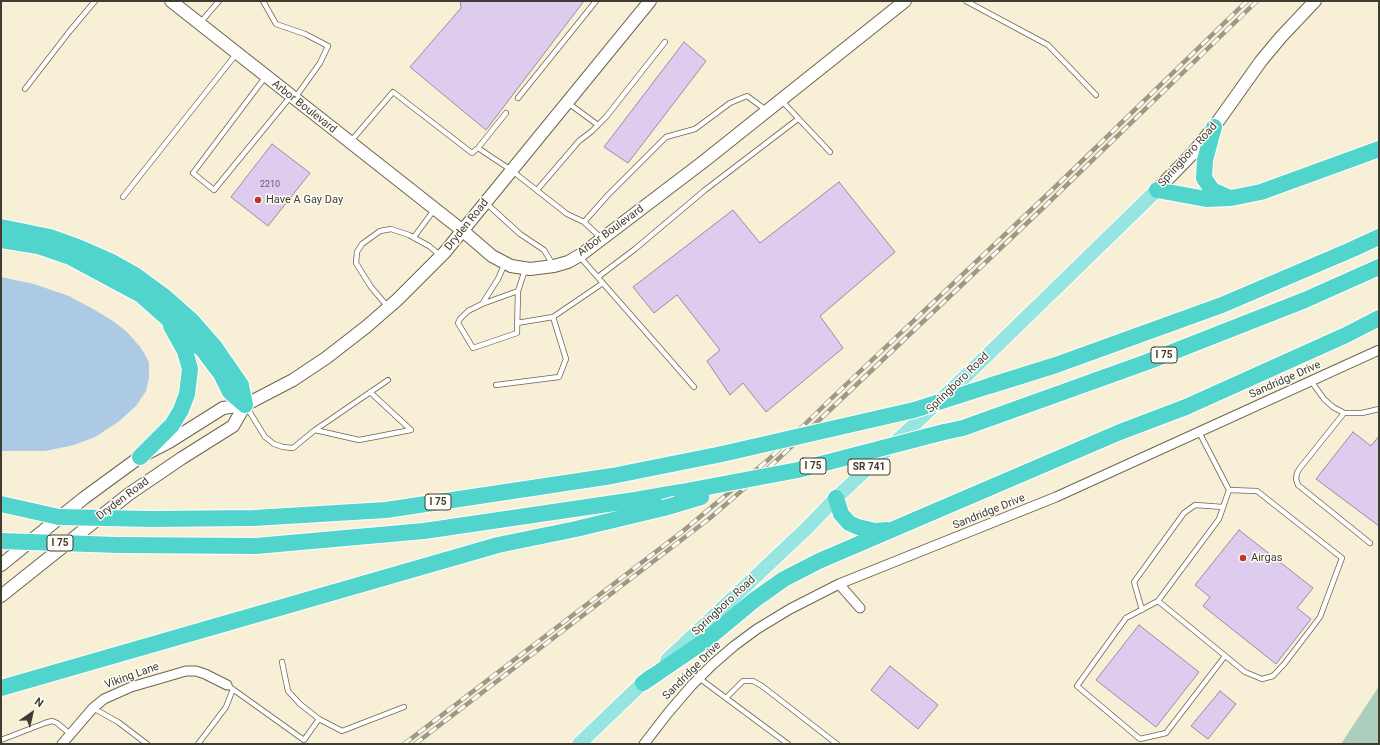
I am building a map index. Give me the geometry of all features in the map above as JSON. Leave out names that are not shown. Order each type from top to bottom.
[{"type":"highway","points":[[1214,127],[1205,160],[1204,178],[1212,190],[1231,198]]},
{"type":"highway","points":[[1157,190],[1206,199],[1231,198],[1260,192],[1379,149]]},
{"type":"highway","points":[[1,227],[50,237],[110,261],[136,275],[165,297],[192,321],[214,346],[241,385],[245,405]]},
{"type":"highway","name":"I 75","points":[[5,511],[59,517],[151,519],[254,518],[386,510],[612,476],[722,454],[914,410],[1056,365],[1222,305],[1379,237]]},
{"type":"highway","points":[[1,240],[38,246],[70,257],[141,295],[203,350],[221,374],[230,392],[245,405]]},
{"type":"highway","name":"I 75","points":[[1,541],[118,545],[256,546],[424,531],[635,500],[798,470],[963,428],[1147,362],[1305,300],[1379,267]]},
{"type":"highway","points":[[140,457],[172,425],[188,394],[190,369],[185,351],[163,313]]},
{"type":"highway","points":[[643,683],[706,640],[753,601],[784,579],[819,561],[1120,432],[1186,407],[1346,335],[1379,318]]},
{"type":"highway","points":[[1,687],[498,545],[576,529],[664,508],[798,470]]},
{"type":"highway","points":[[836,498],[841,514],[849,523],[875,531],[900,527]]},
{"type":"main road","name":"Arbor Boulevard","points":[[171,1],[463,231],[492,256],[511,266],[525,268],[545,268],[568,262],[602,239],[675,184],[781,100],[895,5],[906,1]]},
{"type":"main road","name":"Dryden Road","points":[[1,565],[84,498],[140,457],[169,442],[223,408],[245,405],[293,380],[326,358],[366,327],[441,256],[463,231],[511,170],[568,103],[650,1]]},
{"type":"main road","name":"Springboro Road","points":[[580,744],[806,529],[836,498],[971,371],[1157,190],[1192,154],[1214,127],[1261,62],[1315,1]]},
{"type":"main road","name":"Dryden Road","points":[[1,596],[129,494],[233,426],[245,405]]},
{"type":"street","name":"Sandridge Drive","points":[[644,744],[668,713],[699,678],[734,646],[790,609],[838,584],[1021,512],[1379,350]]},
{"type":"street","points":[[838,584],[860,608]]},
{"type":"street","name":"Viking Lane","points":[[62,744],[93,708],[115,693],[131,687],[186,671],[196,671],[230,687]]},
{"type":"lane","points":[[25,89],[95,1]]},
{"type":"lane","points":[[200,24],[219,1]]},
{"type":"lane","points":[[263,1],[276,24],[306,34],[328,46],[320,63],[214,190],[193,173],[266,76]]},
{"type":"lane","points":[[518,98],[596,1]]},
{"type":"lane","points":[[966,1],[1048,45],[1096,95]]},
{"type":"lane","points":[[537,190],[579,141],[598,125],[638,78],[665,42]]},
{"type":"lane","points":[[123,197],[237,53]]},
{"type":"lane","points":[[349,142],[393,92],[472,152],[478,148],[506,113]]},
{"type":"lane","points":[[584,222],[608,195],[666,137],[695,129],[730,103],[747,96],[755,100],[767,111]]},
{"type":"lane","points":[[781,100],[830,152]]},
{"type":"lane","points":[[568,103],[598,125]]},
{"type":"lane","points":[[598,277],[635,249],[705,190],[798,119]]},
{"type":"lane","points":[[478,148],[511,170],[567,214],[584,222],[602,239]]},
{"type":"lane","points":[[485,203],[520,234],[544,250],[554,266]]},
{"type":"lane","points":[[414,237],[434,209]]},
{"type":"lane","points":[[388,307],[371,287],[356,263],[357,252],[362,244],[380,231],[391,229],[414,237],[429,246],[441,256]]},
{"type":"lane","points":[[579,255],[694,387]]},
{"type":"lane","points":[[482,304],[498,279],[505,263]]},
{"type":"lane","points":[[518,292],[482,304],[468,311],[460,319],[458,323],[473,348],[517,333],[516,323],[518,292],[525,268]]},
{"type":"lane","points":[[516,323],[553,317],[603,283]]},
{"type":"lane","points":[[496,385],[559,377],[566,359],[553,317]]},
{"type":"lane","points":[[245,405],[265,437],[274,444],[293,448],[316,430],[388,380]]},
{"type":"lane","points":[[1311,381],[1324,400],[1344,413],[1362,413],[1379,409]]},
{"type":"lane","points":[[316,430],[358,440],[411,430],[370,392]]},
{"type":"lane","points":[[1344,413],[1300,468],[1296,479],[1298,485],[1370,543]]},
{"type":"lane","points":[[1199,432],[1229,490],[1219,519],[1158,601],[1126,618],[1077,686],[1140,739],[1166,733],[1225,656]]},
{"type":"lane","points":[[1158,601],[1245,672],[1262,679],[1272,676],[1285,663],[1320,617],[1342,558],[1258,491],[1229,490]]},
{"type":"lane","points":[[1142,610],[1134,582],[1184,513],[1195,505],[1223,507]]},
{"type":"lane","points":[[282,662],[288,691],[300,704],[319,720],[342,731],[404,707]]},
{"type":"lane","points":[[699,678],[788,744]]},
{"type":"lane","points":[[726,698],[743,681],[753,681],[762,686],[837,744]]},
{"type":"lane","points":[[198,744],[226,707],[230,687],[304,740],[319,720]]},
{"type":"lane","points":[[93,708],[118,722],[148,744]]},
{"type":"lane","points":[[1,740],[52,721],[57,723],[70,734]]},
{"type":"green space","points":[[1379,686],[1379,744],[1341,744]]},
{"type":"water","points":[[1,277],[34,284],[69,296],[113,321],[127,332],[141,348],[149,362],[149,378],[146,391],[136,406],[118,422],[95,437],[74,445],[45,451],[1,451]]},
{"type":"building","points":[[460,1],[584,1],[486,130],[410,67],[461,8]]},
{"type":"building","points":[[684,42],[706,61],[628,163],[604,147]]},
{"type":"building","points":[[272,144],[310,173],[268,226],[231,197]]},
{"type":"building","points":[[839,182],[895,252],[820,316],[843,348],[766,412],[743,383],[730,395],[707,361],[720,350],[677,295],[654,313],[633,287],[733,210],[760,243]]},
{"type":"building","points":[[1353,432],[1371,446],[1379,436],[1379,526],[1316,479]]},
{"type":"building","points":[[1239,530],[1313,588],[1297,608],[1311,619],[1276,664],[1203,606],[1210,597],[1195,585]]},
{"type":"building","points":[[1139,625],[1199,672],[1156,727],[1096,680]]},
{"type":"building","points":[[890,666],[938,705],[918,729],[871,690]]},
{"type":"building","points":[[1220,691],[1236,704],[1208,739],[1191,726]]},
{"type":"railway","points":[[404,744],[683,531],[768,460],[1051,191],[1247,1]]},
{"type":"railway","points":[[415,744],[710,518],[776,461],[1043,208],[1257,1]]},
{"type":"place","name":"Have A Gay Day","points":[[258,200]]},
{"type":"place","name":"Airgas","points":[[1243,558]]}]
